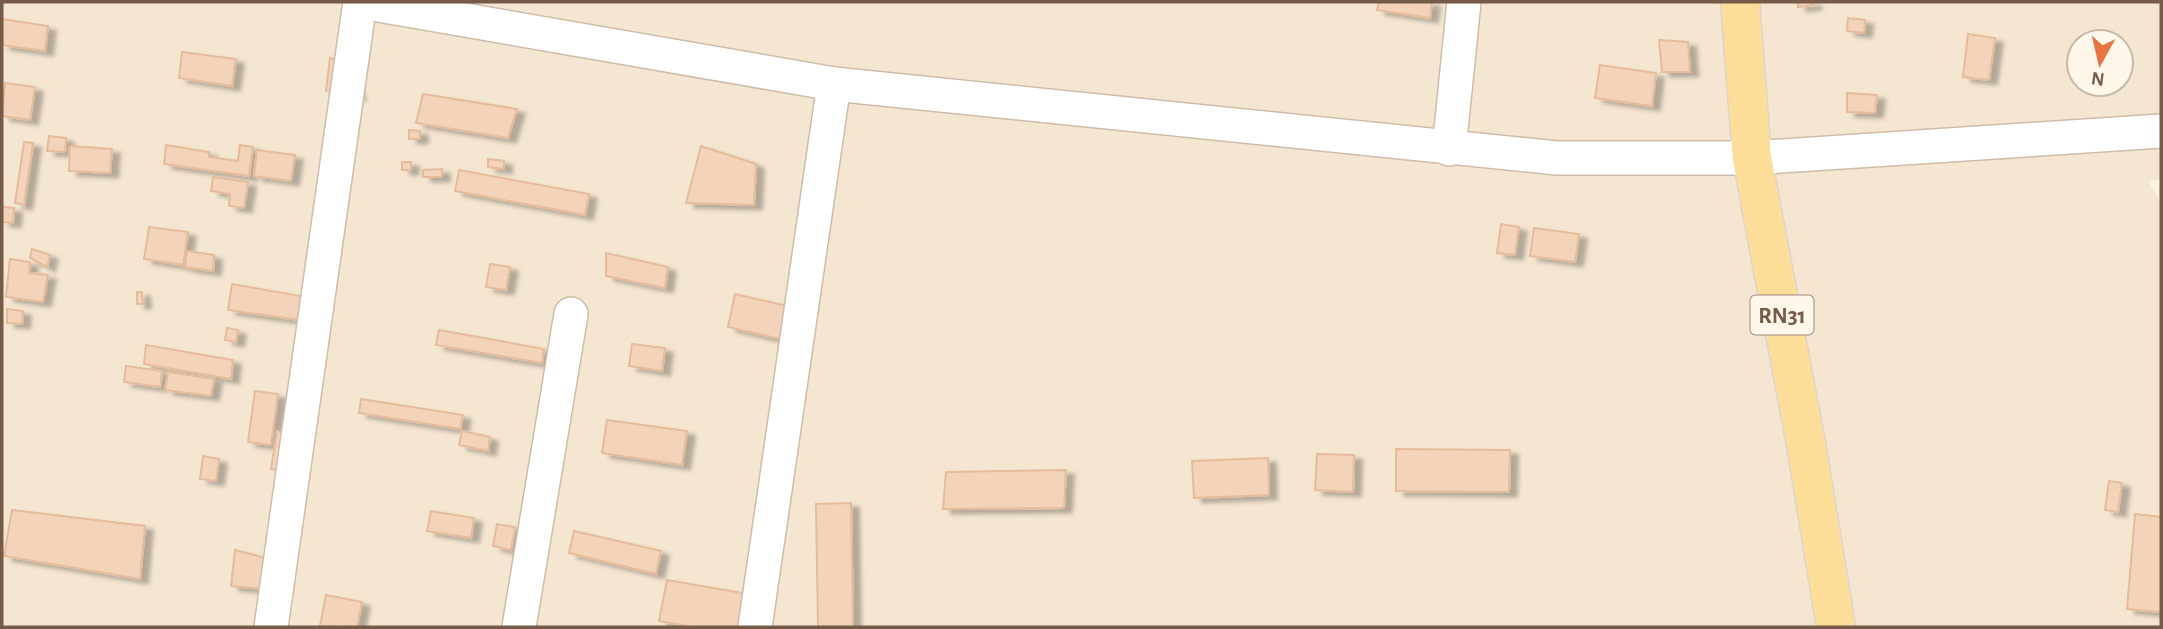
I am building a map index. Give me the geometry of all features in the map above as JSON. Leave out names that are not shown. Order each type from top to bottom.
[{"type":"main road","name":"RN31","points":[[1740,2],[1752,158],[1807,444],[1836,627]]},
{"type":"street","points":[[271,627],[360,2],[468,11],[834,84],[1449,149],[1558,158],[1752,158],[2161,131]]},
{"type":"street","points":[[1449,149],[1464,2]]},
{"type":"street","points":[[755,627],[834,84]]},
{"type":"street","points":[[519,627],[571,314]]},
{"type":"shaded area","points":[[2,2],[2161,2],[2161,180],[2148,181],[2161,202],[2161,627],[2,627]]},
{"type":"building","points":[[1379,2],[1432,2],[1430,18],[1377,10]]},
{"type":"building","points":[[1798,2],[1813,2],[1814,5],[1798,7]]},
{"type":"building","points":[[1848,18],[1865,20],[1864,33],[1847,31]]},
{"type":"building","points":[[2,19],[48,26],[45,51],[2,45]]},
{"type":"building","points":[[1968,34],[1995,38],[1989,80],[1963,77]]},
{"type":"building","points":[[1659,40],[1688,42],[1690,72],[1662,72]]},
{"type":"building","points":[[182,52],[236,59],[232,86],[179,78]]},
{"type":"building","points":[[330,58],[344,60],[358,96],[326,91]]},
{"type":"building","points":[[1600,65],[1656,73],[1652,106],[1595,98]]},
{"type":"building","points":[[5,83],[35,87],[30,120],[2,116]]},
{"type":"building","points":[[1847,93],[1877,95],[1875,113],[1847,112]]},
{"type":"building","points":[[423,94],[517,109],[508,138],[416,123]]},
{"type":"building","points":[[409,130],[420,131],[420,139],[409,139]]},
{"type":"building","points":[[49,136],[66,138],[65,152],[47,151]]},
{"type":"building","points":[[24,142],[33,143],[24,205],[15,203]]},
{"type":"building","points":[[166,145],[209,152],[209,157],[238,161],[240,145],[253,147],[249,176],[164,164]]},
{"type":"building","points":[[70,146],[112,149],[110,173],[69,171]]},
{"type":"building","points":[[701,146],[756,164],[754,205],[686,203]]},
{"type":"building","points":[[257,150],[295,155],[291,181],[254,176]]},
{"type":"building","points":[[488,159],[504,161],[504,169],[488,167]]},
{"type":"building","points":[[402,162],[411,162],[411,170],[402,170]]},
{"type":"building","points":[[442,169],[442,177],[423,177],[423,170]]},
{"type":"building","points":[[459,170],[589,194],[585,215],[455,191]]},
{"type":"building","points":[[213,177],[248,182],[244,208],[229,206],[230,194],[211,191]]},
{"type":"building","points":[[2,207],[14,208],[13,223],[2,222]]},
{"type":"building","points":[[1501,224],[1519,227],[1515,255],[1497,253]]},
{"type":"building","points":[[149,227],[188,232],[183,265],[144,259]]},
{"type":"building","points":[[1534,228],[1579,234],[1575,262],[1530,256]]},
{"type":"building","points":[[32,249],[50,255],[47,267],[30,258]]},
{"type":"building","points":[[187,251],[214,255],[213,271],[185,267]]},
{"type":"building","points":[[606,253],[668,267],[665,288],[606,276]]},
{"type":"building","points":[[10,259],[30,262],[29,273],[48,275],[43,302],[6,297]]},
{"type":"building","points":[[490,264],[510,267],[506,290],[486,287]]},
{"type":"building","points":[[232,284],[317,299],[314,322],[228,310]]},
{"type":"building","points":[[137,292],[142,292],[143,304],[137,304]]},
{"type":"building","points":[[735,294],[796,308],[789,341],[728,327]]},
{"type":"building","points":[[7,309],[23,311],[22,324],[7,323]]},
{"type":"building","points":[[227,328],[238,330],[236,342],[225,340]]},
{"type":"building","points":[[439,330],[544,349],[542,363],[436,345]]},
{"type":"building","points":[[632,344],[665,348],[662,371],[629,366]]},
{"type":"building","points":[[146,345],[233,360],[231,379],[144,364]]},
{"type":"building","points":[[126,366],[162,371],[160,387],[124,382]]},
{"type":"building","points":[[168,372],[214,379],[211,396],[165,390]]},
{"type":"building","points":[[255,391],[278,394],[271,445],[248,442]]},
{"type":"building","points":[[361,399],[463,415],[460,429],[359,413]]},
{"type":"building","points":[[607,420],[687,431],[682,465],[602,453]]},
{"type":"building","points":[[277,431],[295,434],[289,471],[271,469]]},
{"type":"building","points":[[462,431],[490,437],[488,451],[459,445]]},
{"type":"building","points":[[1396,449],[1510,450],[1509,492],[1396,491]]},
{"type":"building","points":[[1317,454],[1354,455],[1353,492],[1315,490]]},
{"type":"building","points":[[203,456],[219,459],[216,481],[200,479]]},
{"type":"building","points":[[1268,458],[1269,495],[1194,498],[1192,461]]},
{"type":"building","points":[[1066,470],[1064,508],[943,509],[946,472]]},
{"type":"building","points":[[2109,481],[2122,483],[2118,512],[2105,510]]},
{"type":"building","points":[[851,503],[853,627],[818,627],[816,504]]},
{"type":"building","points":[[12,510],[145,526],[140,579],[4,556]]},
{"type":"building","points":[[431,511],[474,518],[471,538],[427,531]]},
{"type":"building","points":[[2135,514],[2161,517],[2161,612],[2127,609]]},
{"type":"building","points":[[497,524],[515,527],[511,550],[493,546]]},
{"type":"building","points":[[574,531],[661,551],[656,574],[569,553]]},
{"type":"building","points":[[235,550],[270,559],[266,589],[231,586]]},
{"type":"building","points":[[667,580],[748,594],[742,627],[694,627],[659,621]]},
{"type":"building","points":[[326,595],[362,602],[357,627],[320,626]]}]
